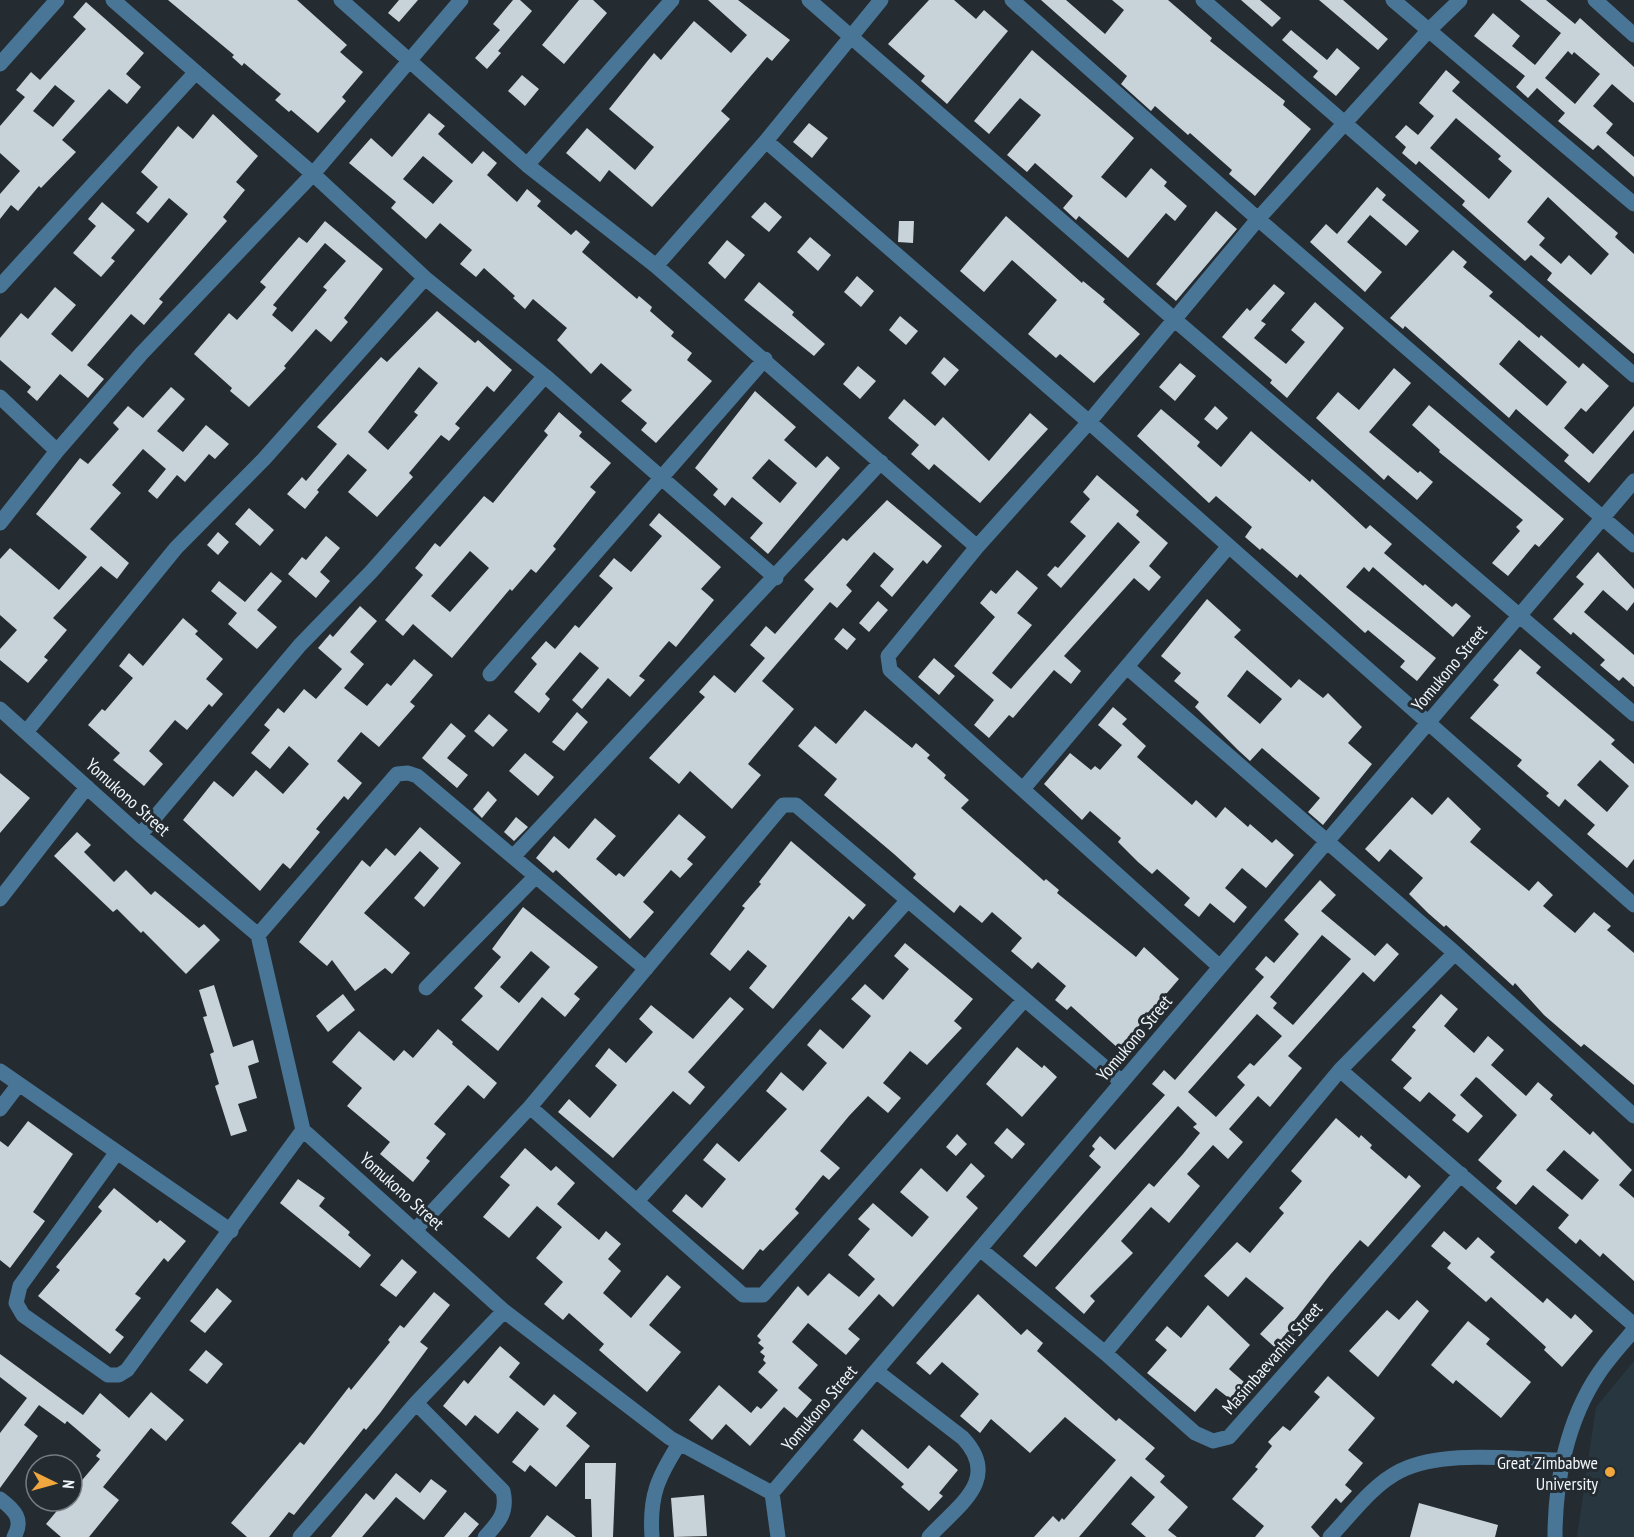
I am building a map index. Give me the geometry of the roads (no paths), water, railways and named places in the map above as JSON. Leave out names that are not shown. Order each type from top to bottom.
[{"type":"street","points":[[0,64],[57,0]]},
{"type":"street","points":[[113,0],[313,174],[425,278],[545,376],[776,578]]},
{"type":"street","points":[[341,0],[528,165],[656,266],[765,359],[977,547]]},
{"type":"street","points":[[0,523],[57,451],[142,353],[313,174],[461,0]]},
{"type":"street","points":[[528,165],[672,0]]},
{"type":"street","points":[[809,0],[1634,714]]},
{"type":"street","points":[[656,266],[766,141],[881,0]]},
{"type":"street","points":[[1012,0],[1258,219],[1634,545]]},
{"type":"street","points":[[1203,0],[1345,126],[1634,375]]},
{"type":"street","points":[[1393,0],[1634,204]]},
{"type":"street","points":[[1220,967],[890,670],[888,656],[977,547],[1089,422],[1176,320],[1258,219],[1345,126],[1428,31],[1460,0]]},
{"type":"street","points":[[1595,0],[1634,35]]},
{"type":"street","points":[[0,286],[196,72]]},
{"type":"street","points":[[766,141],[1089,422],[1634,905]]},
{"type":"street","points":[[26,732],[176,548],[264,459],[425,278]]},
{"type":"street","points":[[490,674],[765,359]]},
{"type":"street","points":[[140,835],[300,645],[371,572],[545,376]]},
{"type":"street","points":[[0,398],[57,451]]},
{"type":"street","points":[[513,857],[776,578],[881,462]]},
{"type":"street","name":"Yomukono Street","points":[[303,1130],[416,1229],[504,1311],[679,1443],[772,1493],[1634,481]]},
{"type":"street","points":[[1023,789],[1229,546]]},
{"type":"street","points":[[1127,667],[1455,953],[1634,1116]]},
{"type":"street","name":"Yomukono Street","points":[[0,709],[140,835],[258,935]]},
{"type":"street","points":[[117,1152],[20,1286],[16,1303],[23,1315],[108,1375],[119,1375],[127,1370],[231,1232],[303,1130],[258,935],[397,774],[408,773],[417,776],[646,969]]},
{"type":"street","points":[[0,899],[87,787]]},
{"type":"street","points":[[416,1229],[530,1107],[783,805],[796,805],[1122,1082]]},
{"type":"street","points":[[426,988],[536,876]]},
{"type":"street","points":[[637,1201],[908,900]]},
{"type":"street","points":[[1105,1353],[1340,1070],[1455,953]]},
{"type":"street","points":[[530,1107],[743,1295],[763,1295],[1024,999]]},
{"type":"street","points":[[1340,1070],[1634,1325]]},
{"type":"street","points":[[0,1071],[231,1232]]},
{"type":"street","points":[[0,1110],[19,1084]]},
{"type":"street","name":"Masimbaevanhu Street","points":[[980,1249],[1105,1353],[1195,1433],[1213,1441],[1229,1437],[1461,1174]]},
{"type":"street","points":[[300,1537],[416,1403],[504,1311]]},
{"type":"street","points":[[1555,1537],[1563,1460],[1576,1414],[1598,1373],[1634,1329]]},
{"type":"street","points":[[876,1371],[963,1438],[975,1452],[979,1470],[977,1485],[929,1537]]},
{"type":"street","points":[[416,1403],[503,1491],[506,1505],[501,1519],[485,1537]]},
{"type":"street","points":[[652,1537],[650,1511],[654,1492],[660,1474],[679,1443]]},
{"type":"street","points":[[1330,1537],[1373,1491],[1398,1472],[1423,1462],[1459,1458],[1563,1460]]},
{"type":"street","points":[[772,1493],[778,1537]]},
{"type":"street","points":[[0,1499],[18,1516],[20,1527],[14,1537]]},
{"type":"place","name":"Great Zimbabwe University","points":[[1610,1472]]}]
